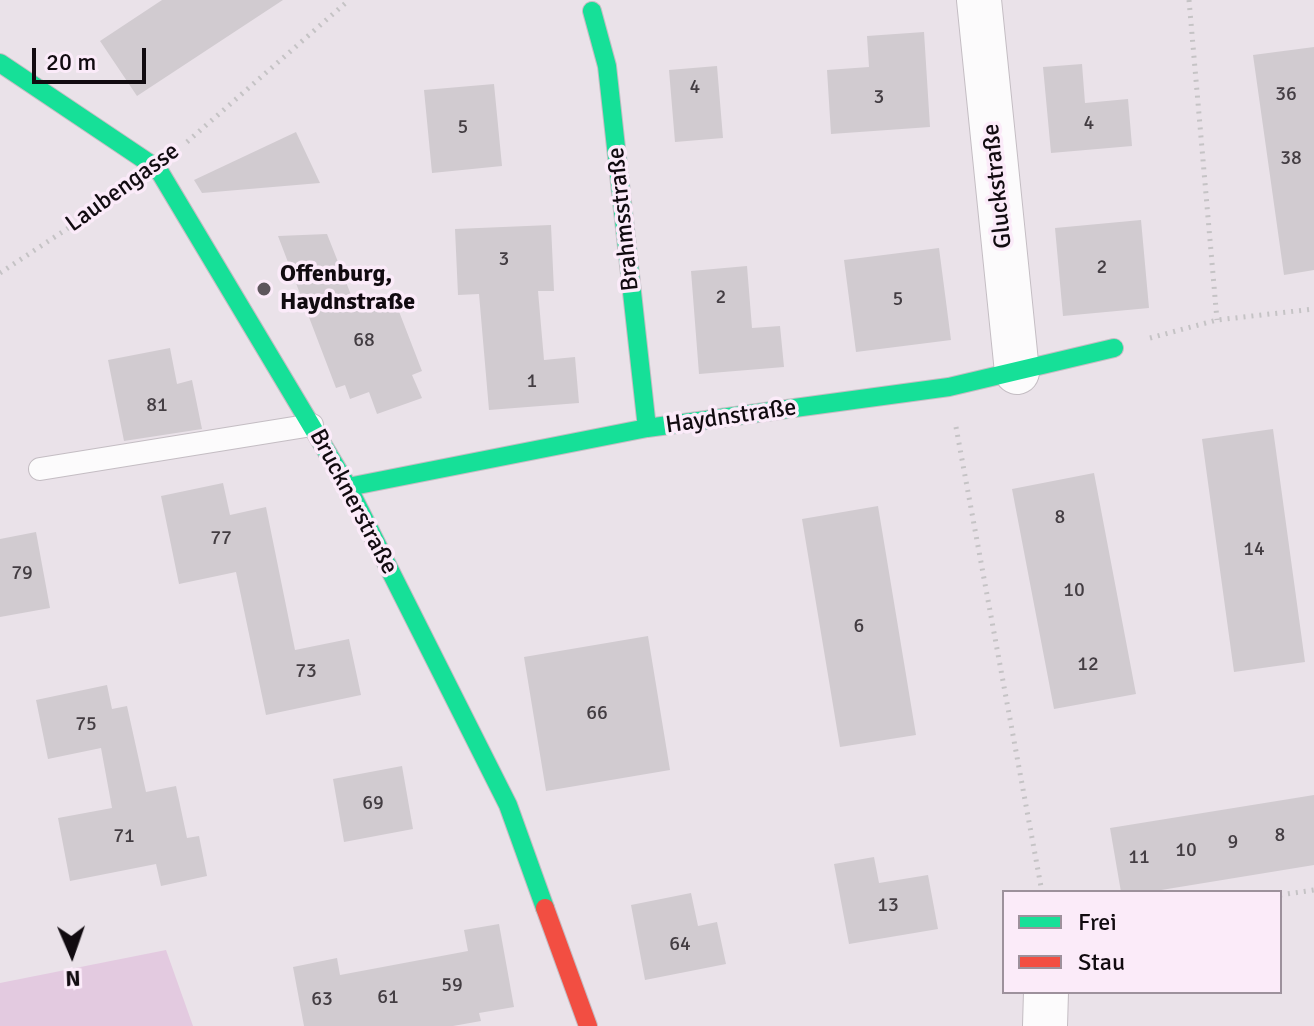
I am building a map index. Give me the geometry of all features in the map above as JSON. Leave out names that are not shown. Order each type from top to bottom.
[{"type":"street","name":"Gluckstraße","points":[[979,0],[1017,372]]},
{"type":"street","name":"Brahmsstraße","points":[[592,11],[607,66],[647,428]]},
{"type":"street","name":"Brucknerstraße","points":[[0,63],[158,169],[348,487],[508,805],[588,1026]]},
{"type":"street","name":"Haydnstraße","points":[[348,487],[647,428],[949,387],[1114,348]]},
{"type":"street","points":[[1045,1026],[1046,994]]},
{"type":"lane","points":[[40,469],[312,425]]},
{"type":"path","name":"Laubengasse","points":[[0,273],[158,169],[349,0]]},
{"type":"path","points":[[1189,0],[1217,320]]},
{"type":"path","points":[[1114,348],[1217,320],[1314,309]]},
{"type":"path","points":[[949,387],[1042,890]]},
{"type":"path","points":[[1282,895],[1314,890]]},
{"type":"shaded area","points":[[166,950],[193,1026],[0,1026],[0,983]]},
{"type":"building","points":[[162,0],[283,0],[137,96],[100,41]]},
{"type":"building","points":[[924,32],[930,127],[831,134],[827,70],[869,67],[867,36]]},
{"type":"building","points":[[1314,47],[1314,270],[1284,275],[1253,55]]},
{"type":"building","points":[[1082,64],[1085,103],[1128,99],[1132,146],[1051,153],[1043,67]]},
{"type":"building","points":[[717,66],[723,138],[675,142],[669,70]]},
{"type":"building","points":[[494,84],[502,166],[432,173],[424,90]]},
{"type":"building","points":[[296,132],[320,183],[202,193],[194,180]]},
{"type":"building","points":[[1141,220],[1149,308],[1063,316],[1055,228]]},
{"type":"building","points":[[551,225],[554,291],[538,291],[544,360],[575,357],[579,403],[489,410],[479,294],[458,295],[455,229]]},
{"type":"building","points":[[327,234],[357,310],[393,296],[422,371],[412,375],[422,398],[377,414],[369,392],[350,399],[345,385],[336,388],[278,236]]},
{"type":"building","points":[[939,248],[951,340],[856,352],[844,260]]},
{"type":"building","points":[[747,266],[752,328],[780,326],[784,367],[699,374],[691,271]]},
{"type":"building","points":[[170,348],[177,384],[192,380],[202,429],[124,441],[108,360]]},
{"type":"building","points":[[1273,429],[1305,662],[1234,672],[1202,439]]},
{"type":"building","points":[[1094,473],[1136,694],[1054,709],[1012,489]]},
{"type":"building","points":[[223,483],[230,515],[266,507],[295,650],[349,639],[361,695],[266,715],[236,572],[179,584],[161,496]]},
{"type":"building","points":[[878,506],[916,735],[840,747],[802,519]]},
{"type":"building","points":[[36,532],[50,608],[0,617],[0,539]]},
{"type":"building","points":[[648,636],[670,770],[546,791],[524,657]]},
{"type":"building","points":[[107,685],[112,709],[127,706],[146,792],[176,786],[187,838],[199,836],[207,876],[161,886],[156,864],[70,881],[58,818],[112,808],[101,748],[48,759],[36,700]]},
{"type":"building","points":[[402,766],[413,829],[344,842],[333,779]]},
{"type":"building","points":[[1314,795],[1314,865],[1161,890],[1121,890],[1110,828]]},
{"type":"building","points":[[874,857],[879,883],[928,875],[938,929],[849,944],[834,864]]},
{"type":"building","points":[[691,893],[698,926],[717,922],[726,964],[645,980],[631,905]]},
{"type":"building","points":[[499,924],[514,1007],[479,1013],[481,1021],[453,1026],[304,1026],[293,967],[337,958],[340,975],[468,951],[464,930]]},
{"type":"traffic: fast","points":[[592,11],[607,66],[647,428]]},
{"type":"traffic: fast","points":[[0,63],[158,169],[348,487],[508,805],[545,908]]},
{"type":"traffic: fast","points":[[348,487],[647,428],[949,387],[1114,348]]},
{"type":"traffic: jam","points":[[545,908],[588,1026]]},
{"type":"place","name":"Offenburg, Haydnstraße","points":[[264,289]]}]
